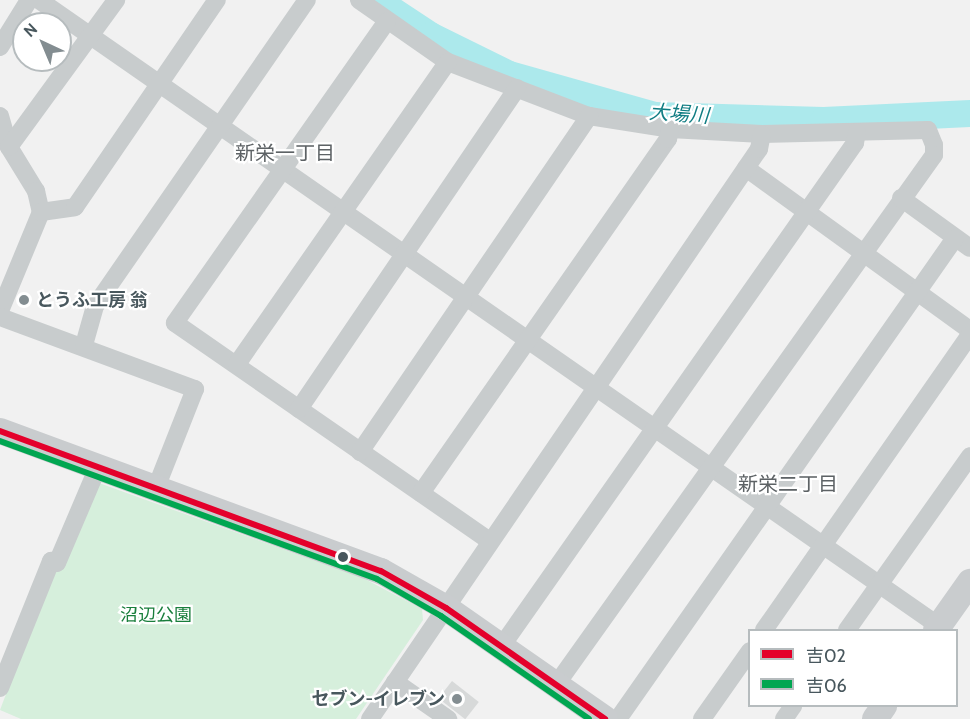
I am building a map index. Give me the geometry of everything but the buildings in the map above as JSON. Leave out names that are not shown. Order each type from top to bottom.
[{"type":"street","points":[[0,47],[29,0]]},
{"type":"street","points":[[39,0],[219,127],[657,426],[880,584],[938,628],[970,582]]},
{"type":"street","points":[[9,147],[116,0]]},
{"type":"street","points":[[41,212],[75,207],[217,0]]},
{"type":"street","points":[[84,345],[95,306],[307,0]]},
{"type":"street","points":[[359,0],[448,62],[589,116],[670,129],[762,134],[928,130],[934,155],[862,251],[556,685]]},
{"type":"street","points":[[387,21],[175,322],[490,541]]},
{"type":"street","points":[[237,364],[448,62]]},
{"type":"street","points":[[299,409],[517,88]]},
{"type":"street","points":[[0,116],[9,147],[36,191],[41,212],[9,263],[0,311]]},
{"type":"street","points":[[360,452],[589,116]]},
{"type":"street","points":[[421,494],[668,139],[670,129]]},
{"type":"street","points":[[501,646],[855,143],[857,132]]},
{"type":"street","points":[[370,719],[759,149],[762,134]]},
{"type":"street","points":[[746,168],[970,330]]},
{"type":"street","points":[[901,198],[970,248]]},
{"type":"street","points":[[618,719],[954,238]]},
{"type":"street","points":[[0,317],[84,345],[195,389],[156,488]]},
{"type":"street","points":[[765,629],[970,335]]},
{"type":"street","points":[[0,431],[381,571],[446,608],[605,719]]},
{"type":"street","points":[[848,629],[970,456]]},
{"type":"street","points":[[0,688],[51,561],[57,564],[98,467]]},
{"type":"street","points":[[702,719],[748,654]]},
{"type":"street","points":[[395,682],[448,719]]},
{"type":"green space","name":"沼辺公園","points":[[99,483],[363,578],[422,609],[423,620],[356,719],[21,719],[0,710],[54,567]]},
{"type":"waterway","name":"大場川","points":[[377,0],[430,35],[509,74],[654,115],[823,120],[970,113]]},
{"type":"transit line","name":"吉02","points":[[0,431],[381,571],[446,608],[605,719]]},
{"type":"transit line","name":"吉06","points":[[0,441],[377,579],[441,616],[589,719]]},
{"type":"place","name":"とうふ工房 翁","points":[[24,300]]},
{"type":"place","name":"セブン-イレブン","points":[[457,699]]},
{"type":"district","name":"新栄一丁目","points":[[285,153]]},
{"type":"district","name":"新栄二丁目","points":[[788,484]]}]
